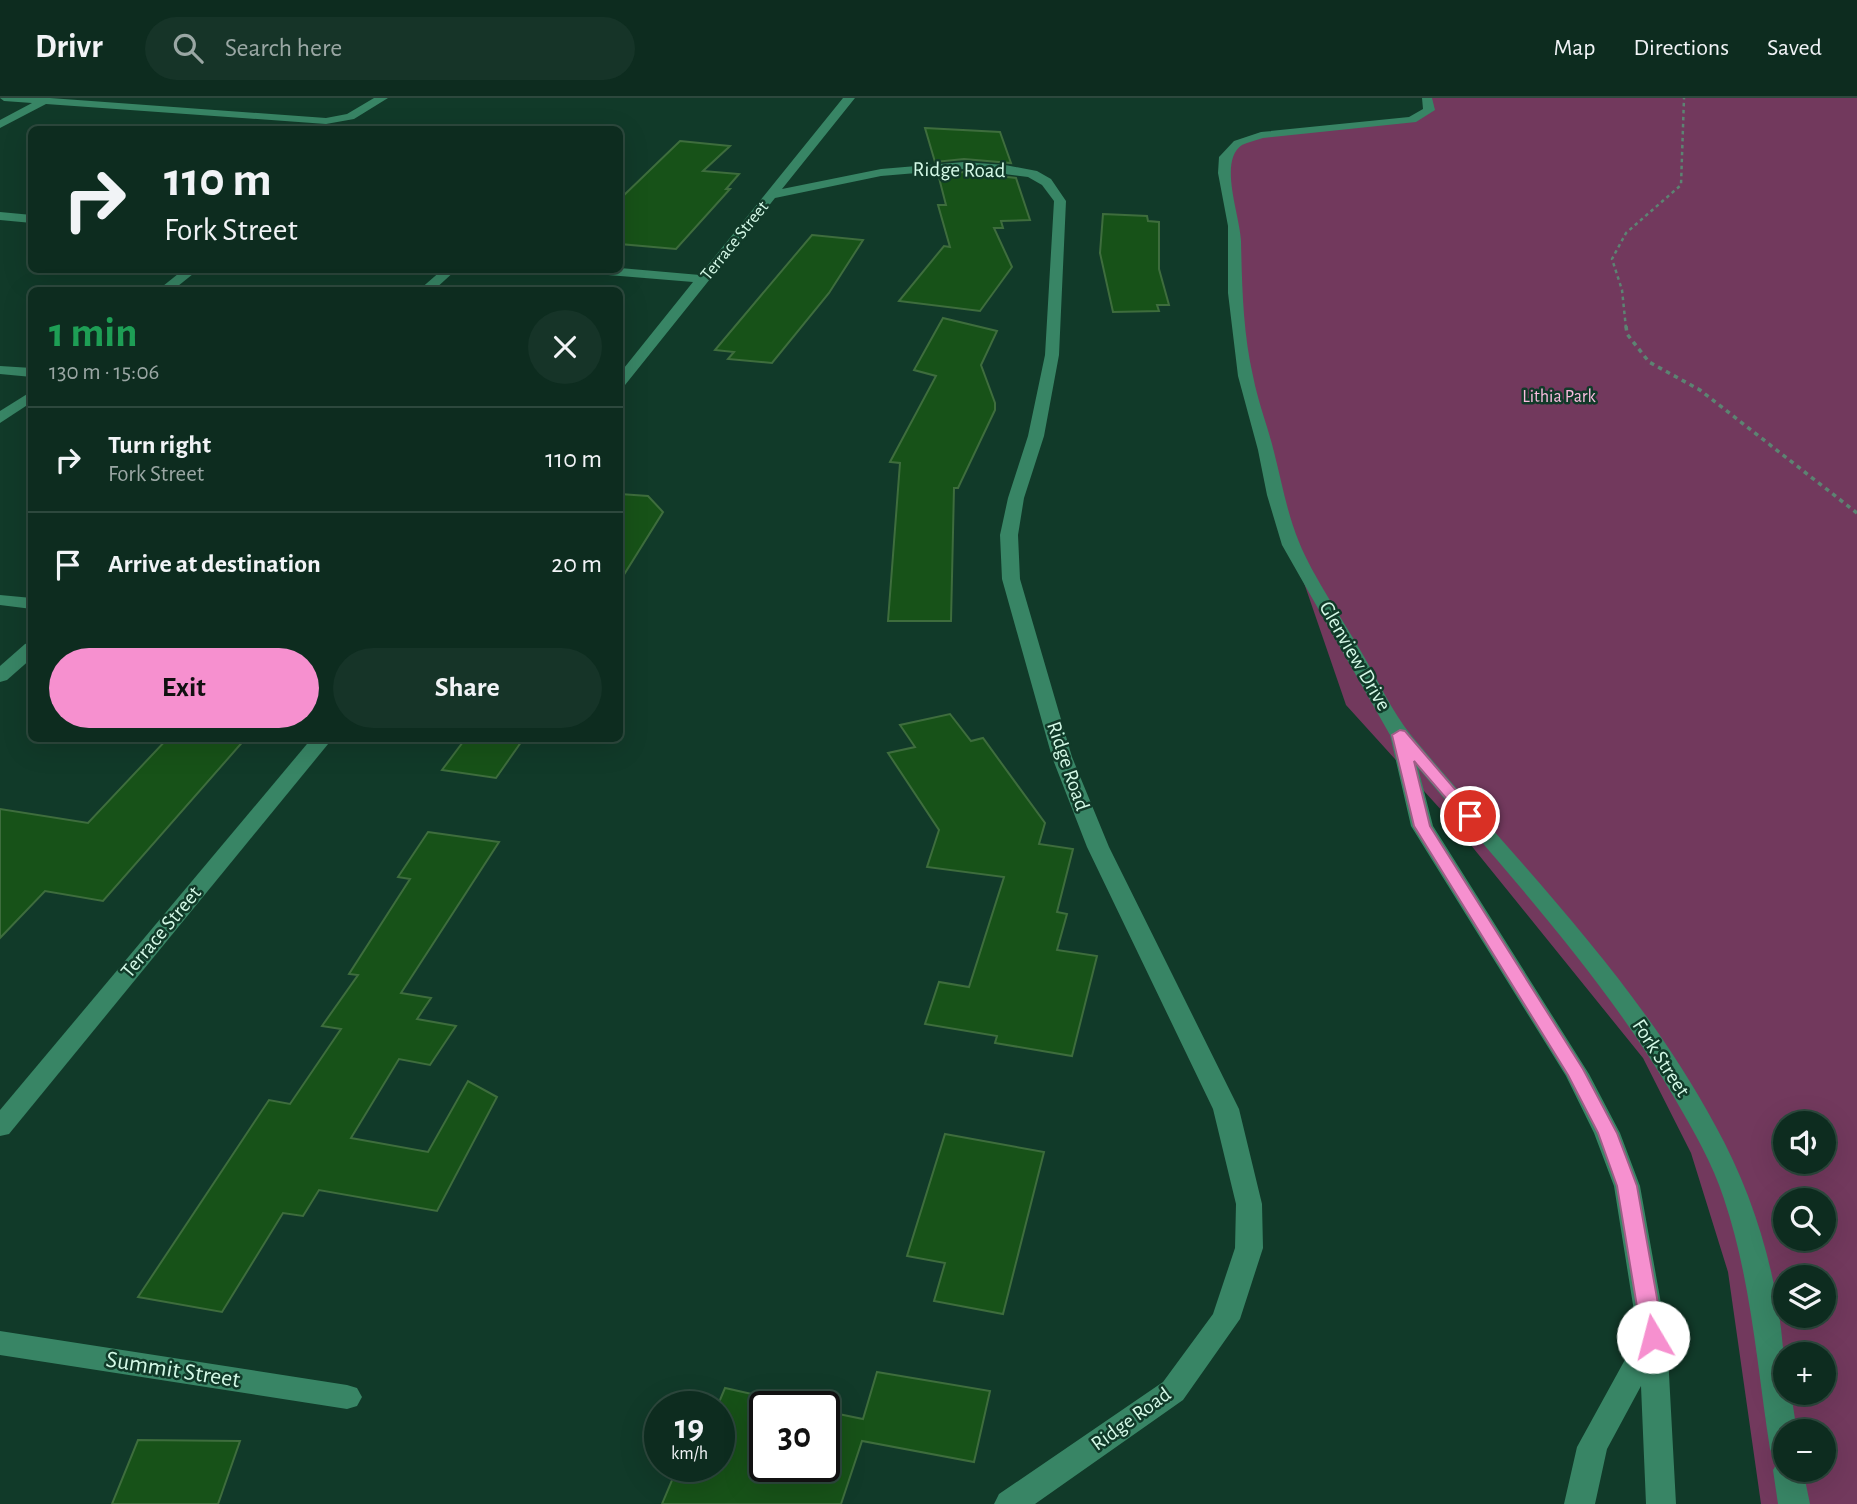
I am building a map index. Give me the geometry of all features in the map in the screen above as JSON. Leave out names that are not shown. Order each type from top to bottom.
[{"type":"street","points":[[4,98],[46,99],[304,121],[341,120],[383,98]]},
{"type":"street","name":"Terrace Street","points":[[623,378],[849,98]]},
{"type":"street","name":"Glenview Drive","points":[[1427,98],[1429,110],[1412,120],[1274,133],[1238,143],[1226,157],[1224,173],[1234,226],[1235,293],[1245,376],[1266,450],[1275,495],[1291,545],[1400,735],[1422,826],[1577,1074],[1607,1133],[1627,1186],[1653,1337],[1661,1504]]},
{"type":"street","points":[[0,125],[46,99]]},
{"type":"street","name":"Ridge Road","points":[[772,195],[857,176],[910,168],[969,165],[1024,172],[1042,178],[1060,201],[1052,355],[1036,436],[1016,498],[1009,535],[1011,579],[1062,757],[1098,847],[1226,1108],[1249,1204],[1250,1248],[1226,1319],[1173,1391],[1010,1504]]},
{"type":"street","points":[[0,216],[28,219]]},
{"type":"street","points":[[623,272],[704,279]]},
{"type":"street","points":[[169,287],[187,273]]},
{"type":"street","points":[[429,287],[446,273]]},
{"type":"street","points":[[0,370],[28,373]]},
{"type":"street","points":[[0,418],[28,398]]},
{"type":"street","points":[[0,600],[28,604]]},
{"type":"street","points":[[0,676],[28,652]]},
{"type":"street","name":"Fork Street","points":[[1400,735],[1523,877],[1620,996],[1660,1052],[1704,1127],[1737,1197],[1755,1262],[1780,1419]]},
{"type":"street","name":"Terrace Street","points":[[0,1127],[320,742]]},
{"type":"street","points":[[1579,1504],[1592,1447],[1653,1337]]},
{"type":"street","name":"Summit Street","points":[[0,1343],[347,1398]]},
{"type":"street","points":[[1790,1482],[1794,1504]]},
{"type":"path","points":[[1684,98],[1681,185],[1626,233],[1612,259],[1622,290],[1628,334],[1649,362],[1700,390],[1857,513]]},
{"type":"green space","name":"Lithia Park","points":[[1427,98],[1857,98],[1857,1504],[1761,1504],[1728,1272],[1691,1153],[1643,1058],[1453,823],[1346,705],[1291,545],[1245,376],[1224,173],[1238,143],[1261,135],[1423,117]]},
{"type":"building","points":[[925,128],[1000,132],[1011,163],[964,159],[935,162]]},
{"type":"building","points":[[680,141],[730,146],[703,171],[739,174],[726,189],[730,189],[676,249],[623,244],[623,196]]},
{"type":"building","points":[[964,172],[1016,178],[1030,220],[1001,221],[1003,228],[994,228],[1012,267],[980,311],[899,301],[944,246],[950,247],[938,205],[946,205],[938,174]]},
{"type":"building","points":[[1103,214],[1147,216],[1148,221],[1159,222],[1159,269],[1169,305],[1157,305],[1159,311],[1113,312],[1100,253]]},
{"type":"building","points":[[812,235],[863,240],[829,293],[772,363],[728,359],[734,352],[715,350]]},
{"type":"building","points":[[943,318],[997,331],[981,365],[995,410],[958,488],[954,488],[951,621],[888,621],[900,463],[890,462],[936,376],[914,370]]},
{"type":"building","points":[[623,494],[648,496],[663,512],[623,576]]},
{"type":"building","points":[[950,714],[971,741],[983,738],[1045,823],[1039,844],[1073,849],[1057,912],[1067,914],[1057,950],[1097,956],[1072,1056],[995,1043],[997,1036],[925,1024],[939,982],[969,987],[1004,877],[927,867],[939,830],[888,753],[915,747],[900,725]]},
{"type":"building","points":[[164,742],[242,742],[103,901],[45,891],[0,938],[0,809],[88,823]]},
{"type":"building","points":[[463,742],[521,742],[496,778],[442,770]]},
{"type":"building","points":[[428,832],[499,842],[401,993],[431,998],[417,1019],[456,1026],[430,1065],[399,1059],[351,1138],[428,1152],[468,1081],[497,1097],[437,1211],[319,1190],[303,1216],[283,1213],[222,1312],[138,1297],[269,1100],[290,1104],[341,1029],[322,1026],[358,975],[349,974],[410,879],[398,877]]},
{"type":"building","points":[[945,1134],[1044,1152],[1003,1314],[934,1301],[945,1263],[907,1256]]},
{"type":"building","points":[[877,1372],[990,1391],[974,1462],[862,1441],[841,1504],[662,1504],[671,1482],[735,1482],[735,1391],[724,1391],[725,1388],[749,1393],[749,1482],[840,1482],[840,1414],[863,1419]]},
{"type":"building","points":[[138,1440],[240,1441],[218,1504],[112,1504]]},
{"type":"route","points":[[1470,816],[1400,735],[1422,826],[1577,1074],[1607,1133],[1627,1186],[1653,1337]]}]
